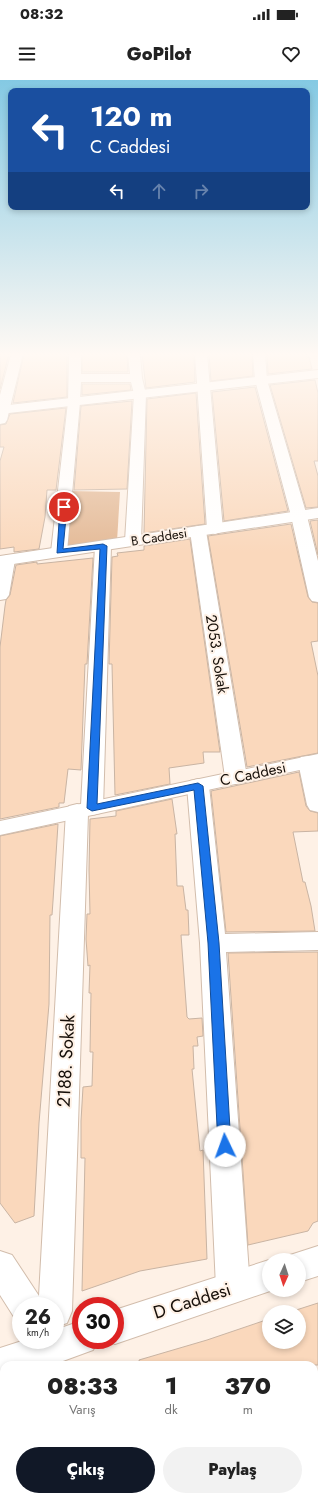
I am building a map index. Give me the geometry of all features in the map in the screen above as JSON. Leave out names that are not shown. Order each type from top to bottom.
[{"type":"street","points":[[59,552],[72,420]]},
{"type":"street","points":[[133,541],[139,420]]},
{"type":"street","name":"2053. Sokak","points":[[205,420],[207,530],[236,777]]},
{"type":"street","points":[[272,420],[299,516],[318,597]]},
{"type":"street","name":"B Caddesi","points":[[4,560],[318,513]]},
{"type":"street","name":"2188. Sokak","points":[[56,1297],[85,810],[103,546]]},
{"type":"street","points":[[0,595],[4,560]]},
{"type":"street","points":[[314,761],[318,805]]},
{"type":"street","name":"C Caddesi","points":[[0,828],[314,761]]},
{"type":"street","points":[[198,786],[213,943],[233,1287]]},
{"type":"street","points":[[213,943],[318,942]]},
{"type":"street","points":[[306,1265],[318,1261]]},
{"type":"street","points":[[0,1266],[20,1297]]},
{"type":"street","name":"D Caddesi","points":[[124,1324],[262,1278]]},
{"type":"street","points":[[12,1361],[40,1349]]},
{"type":"shaded area","points":[[69,491],[120,492],[117,541],[64,549]]},
{"type":"building","points":[[7,420],[64,420],[56,490],[47,490],[45,517],[39,549],[14,552],[14,547],[0,549],[0,461],[4,447],[0,447],[0,425],[6,424]]},
{"type":"building","points":[[80,420],[131,420],[127,489],[74,490]]},
{"type":"building","points":[[147,420],[198,420],[205,524],[144,533]]},
{"type":"building","points":[[215,420],[264,420],[288,511],[224,521]]},
{"type":"building","points":[[280,420],[318,420],[318,461],[314,461],[318,476],[318,507],[306,508]]},
{"type":"building","points":[[318,520],[318,555],[310,521]]},
{"type":"building","points":[[291,524],[308,597],[312,602],[318,603],[318,641],[311,642],[318,676],[318,753],[247,767],[208,536]]},
{"type":"building","points":[[190,539],[220,752],[203,752],[204,763],[169,768],[170,784],[115,795],[112,664],[109,664],[112,557],[118,556],[117,553],[144,550],[144,546]]},
{"type":"building","points":[[93,558],[87,664],[85,664],[81,770],[68,769],[64,803],[59,803],[59,807],[0,819],[0,647],[6,600],[10,595],[16,565]]},
{"type":"building","points":[[299,772],[306,806],[310,811],[318,813],[318,831],[293,832],[303,882],[305,882],[311,906],[315,931],[226,932],[211,791]]},
{"type":"building","points":[[172,799],[177,834],[175,834],[177,886],[183,886],[186,910],[188,910],[189,935],[181,935],[187,1017],[189,1019],[202,1018],[203,1036],[197,1037],[198,1046],[193,1046],[194,1069],[192,1069],[200,1151],[203,1150],[207,1259],[140,1271],[82,1291],[85,1158],[81,1158],[81,1121],[83,1087],[92,1086],[93,1052],[90,1052],[91,993],[89,993],[90,965],[88,966],[86,939],[87,914],[90,914],[90,819],[116,816],[116,811]]},
{"type":"building","points":[[58,824],[52,915],[50,915],[49,1004],[39,1123],[34,1216],[15,1223],[0,1203],[0,836]]},
{"type":"building","points":[[318,952],[318,1221],[313,1223],[308,1231],[248,1245],[228,953]]},
{"type":"building","points":[[318,1303],[318,1361],[139,1361],[262,1321],[262,1349],[306,1349],[306,1307]]},
{"type":"route","points":[[64,507],[59,552],[103,546],[92,808],[198,786],[213,943],[225,1146]]}]
